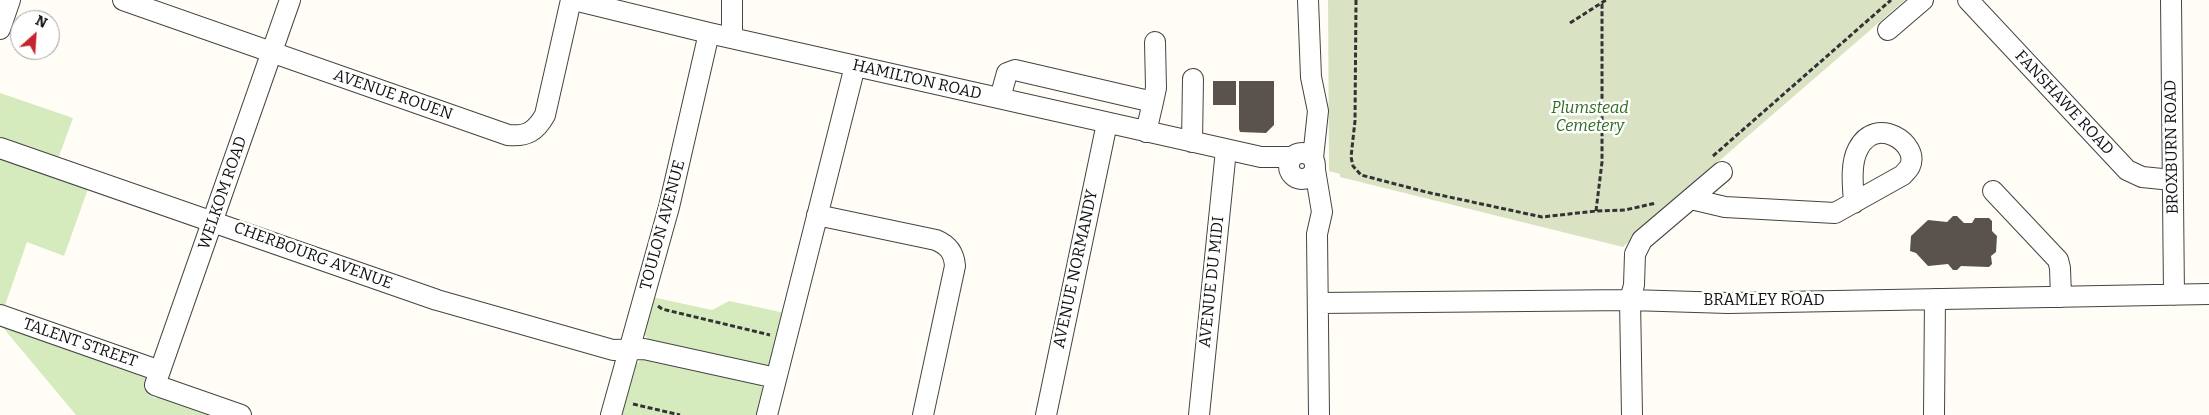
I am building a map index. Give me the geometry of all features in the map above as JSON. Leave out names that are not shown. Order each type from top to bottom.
[{"type":"street","points":[[0,29],[10,0]]},
{"type":"street","name":"AVENUE ROUEN","points":[[123,0],[508,135],[526,135],[540,124],[549,104],[573,0]]},
{"type":"street","name":"WELKOM ROAD","points":[[158,378],[290,0]]},
{"type":"street","name":"HAMILTON ROAD","points":[[573,0],[709,33],[1261,158],[1301,165]]},
{"type":"street","points":[[732,0],[732,38]]},
{"type":"street","points":[[1308,0],[1311,77],[1318,110],[1301,165],[1317,234],[1320,415]]},
{"type":"street","points":[[1888,30],[1923,0]]},
{"type":"street","name":"FANSHAWE ROAD","points":[[1968,0],[2127,170],[2142,178],[2172,180]]},
{"type":"street","name":"BROXBURN ROAD","points":[[2171,0],[2174,295]]},
{"type":"street","name":"TOULON AVENUE","points":[[613,407],[669,207],[709,33]]},
{"type":"street","points":[[1146,132],[1156,88],[1155,42]]},
{"type":"street","points":[[767,415],[855,66]]},
{"type":"street","points":[[1000,98],[1006,75],[1012,70],[1153,102]]},
{"type":"street","points":[[1192,142],[1193,79]]},
{"type":"street","name":"AVENUE NORMANDY","points":[[1046,415],[1107,123]]},
{"type":"street","name":"CHERBOURG AVENUE","points":[[0,148],[437,300],[613,350],[644,348],[776,378]]},
{"type":"street","name":"AVENUE DU MIDI","points":[[1199,415],[1226,150]]},
{"type":"street","points":[[1632,415],[1630,300],[1634,285],[1635,254],[1639,244],[1691,199],[1716,165]]},
{"type":"street","points":[[1993,191],[2058,260],[2061,297]]},
{"type":"street","points":[[1691,199],[1725,207],[1834,214],[1854,203]]},
{"type":"street","points":[[817,215],[936,240],[943,243],[953,254],[955,266],[923,415]]},
{"type":"street","name":"BRAMLEY ROAD","points":[[1319,303],[1630,300],[1728,303],[2209,294]]},
{"type":"street","points":[[1934,415],[1935,299]]},
{"type":"street","name":"TALENT STREET","points":[[0,315],[158,378],[241,415]]},
{"type":"path","points":[[1356,0],[1355,121],[1351,157],[1355,170],[1361,175],[1527,216],[1558,217],[1596,211],[1625,210],[1660,202]]},
{"type":"path","points":[[1570,23],[1606,0]]},
{"type":"path","points":[[1716,165],[1891,0]]},
{"type":"path","points":[[1596,211],[1602,162],[1602,3]]},
{"type":"path","points":[[644,294],[662,309],[786,339]]},
{"type":"path","points":[[613,407],[680,415]]},
{"type":"green space","name":"Plumstead Cemetery","points":[[1328,0],[1905,0],[1623,247],[1340,177],[1340,174],[1329,171]]},
{"type":"green space","points":[[0,93],[73,118],[58,159],[0,139]]},
{"type":"green space","points":[[0,155],[89,186],[64,256],[27,242],[3,311],[0,310]]},
{"type":"green space","points":[[652,297],[712,310],[729,301],[785,313],[771,363],[767,366],[650,342],[644,334]]},
{"type":"green space","points":[[0,324],[146,371],[151,381],[147,394],[155,398],[167,395],[224,415],[76,415]]},
{"type":"green space","points":[[646,357],[759,383],[765,392],[759,415],[618,415],[634,365]]},
{"type":"building","points":[[1213,81],[1236,81],[1236,105],[1213,105]]},
{"type":"building","points":[[1239,81],[1274,81],[1274,125],[1266,133],[1240,132]]},
{"type":"building","points":[[1953,216],[1957,216],[1964,223],[1972,223],[1975,218],[1989,218],[1992,221],[1992,231],[1997,236],[1996,252],[1991,256],[1992,264],[1989,267],[1961,266],[1957,270],[1953,270],[1948,264],[1928,266],[1916,253],[1910,251],[1911,236],[1928,220],[1947,222]]}]
